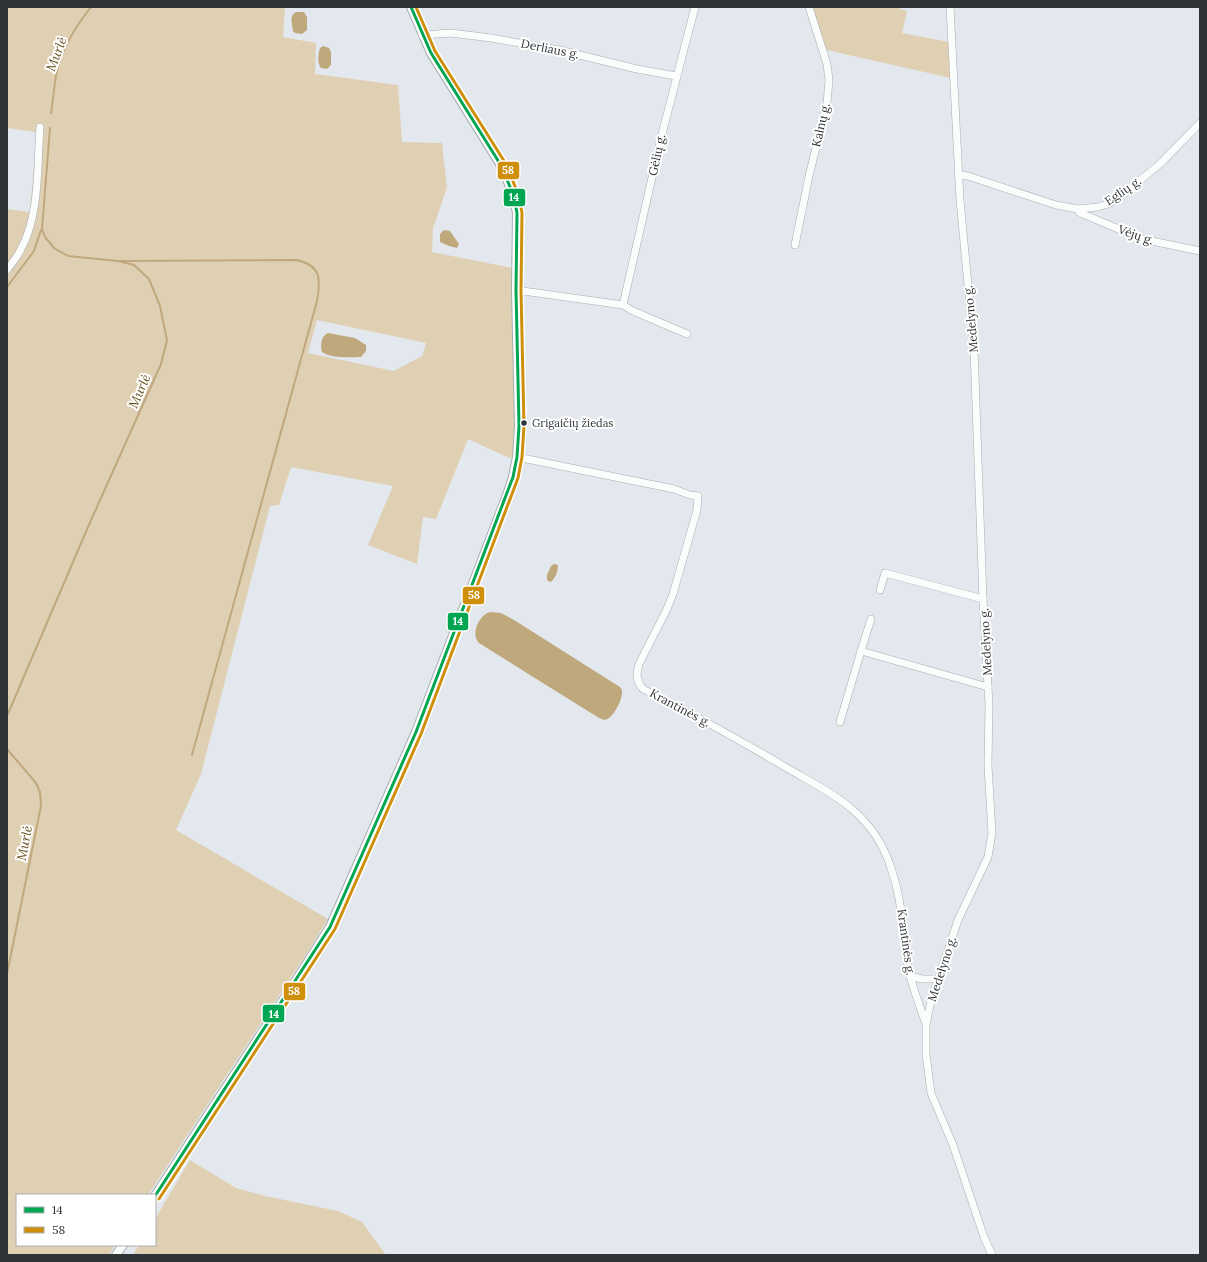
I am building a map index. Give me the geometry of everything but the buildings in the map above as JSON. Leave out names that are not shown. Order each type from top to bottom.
[{"type":"main road","points":[[156,1194],[297,980],[330,927],[416,732],[513,476],[517,457],[519,426],[516,213],[514,197],[502,166],[431,53],[411,7]]},
{"type":"main road","points":[[116,1255],[122,1246]]},
{"type":"street","name":"Gėlių g.","points":[[624,305],[661,138],[695,7]]},
{"type":"street","name":"Kalnų g.","points":[[795,245],[809,176],[827,102],[829,80],[827,64],[809,7]]},
{"type":"street","name":"Medelyno g.","points":[[950,7],[959,175],[974,349],[983,599],[988,688],[988,766],[992,833],[988,857],[958,920],[938,979],[926,1024],[926,1054],[931,1092],[953,1145],[992,1255]]},
{"type":"street","name":"Derliaus g.","points":[[422,35],[451,33],[490,38],[559,50],[637,69],[676,76]]},
{"type":"street","name":"Eglių g.","points":[[959,175],[968,176],[1056,205],[1078,209],[1098,207],[1108,204],[1117,198],[1160,164],[1200,123]]},
{"type":"street","points":[[7,270],[21,250],[31,226],[35,196],[40,127]]},
{"type":"street","name":"Vėjų g.","points":[[1078,209],[1082,214],[1142,238],[1200,251]]},
{"type":"street","points":[[516,290],[624,305],[633,311],[687,334]]},
{"type":"street","name":"Krantinės g.","points":[[517,457],[674,489],[690,495],[698,496],[697,510],[674,590],[667,609],[639,664],[637,671],[638,681],[643,688],[736,738],[832,795],[853,810],[865,822],[884,849],[895,878],[903,914],[907,961],[910,976],[926,1024]]},
{"type":"street","points":[[880,590],[885,573],[983,599]]},
{"type":"street","points":[[840,722],[871,619]]},
{"type":"street","points":[[861,651],[988,688]]},
{"type":"street","points":[[910,976],[922,979],[938,979]]},
{"type":"shaded area","points":[[7,7],[285,7],[283,37],[316,43],[315,74],[398,85],[402,142],[442,143],[447,188],[433,228],[432,252],[512,268],[515,430],[513,458],[507,457],[468,439],[436,519],[423,517],[417,564],[368,545],[393,486],[291,467],[279,505],[270,506],[201,774],[176,830],[328,919],[149,1194],[16,1194],[16,1246],[114,1246],[109,1255],[7,1255],[7,209],[30,212],[37,132],[7,128]],"holes":[[[317,320],[426,343],[422,356],[394,371],[308,353]]]},
{"type":"shaded area","points":[[813,7],[895,7],[907,11],[902,33],[949,42],[951,78],[826,50]]},
{"type":"shaded area","points":[[296,12],[304,12],[307,17],[307,30],[302,34],[295,33],[293,31],[292,15]]},
{"type":"shaded area","points":[[323,46],[329,48],[331,52],[331,65],[327,69],[321,68],[318,61],[320,48]]},
{"type":"shaded area","points":[[444,230],[450,231],[459,244],[457,248],[440,242],[440,234]]},
{"type":"shaded area","points":[[328,333],[355,338],[366,345],[366,351],[361,357],[341,357],[326,354],[322,352],[321,344],[322,338]]},
{"type":"shaded area","points":[[554,564],[558,565],[557,570],[555,577],[550,582],[547,580],[547,575],[551,566]]},
{"type":"shaded area","points":[[490,612],[501,613],[514,620],[620,687],[622,694],[615,712],[605,720],[599,718],[479,643],[475,635],[477,625],[482,617]]},
{"type":"shaded area","points":[[190,1160],[236,1188],[265,1196],[338,1211],[362,1222],[386,1255],[133,1255],[138,1246],[156,1246],[156,1217]]},
{"type":"waterway","name":"Murlė","points":[[51,113],[56,76],[61,58],[74,31],[91,7]]},
{"type":"waterway","name":"Murlė","points":[[7,716],[88,527],[161,364],[167,340],[160,306],[149,279],[134,265],[118,261],[68,256],[54,248],[45,237],[42,229],[50,128]]},
{"type":"waterway","points":[[7,287],[34,251],[41,230]]},
{"type":"waterway","points":[[120,261],[297,260],[311,266],[318,274],[319,280],[317,301],[192,755]]},
{"type":"waterway","name":"Murlė","points":[[7,749],[36,783],[40,792],[41,806],[7,974]]},
{"type":"transit line","name":"14","points":[[156,1194],[330,927],[416,732],[513,477],[517,457],[519,426],[516,290],[517,213],[514,197],[502,167],[431,53],[411,7]]},
{"type":"transit line","name":"58","points":[[159,1199],[335,929],[421,734],[518,478],[522,457],[524,426],[521,290],[522,213],[519,196],[506,164],[435,51],[416,7]]},
{"type":"place","name":"Grigaičių žiedas","points":[[524,423]]}]
